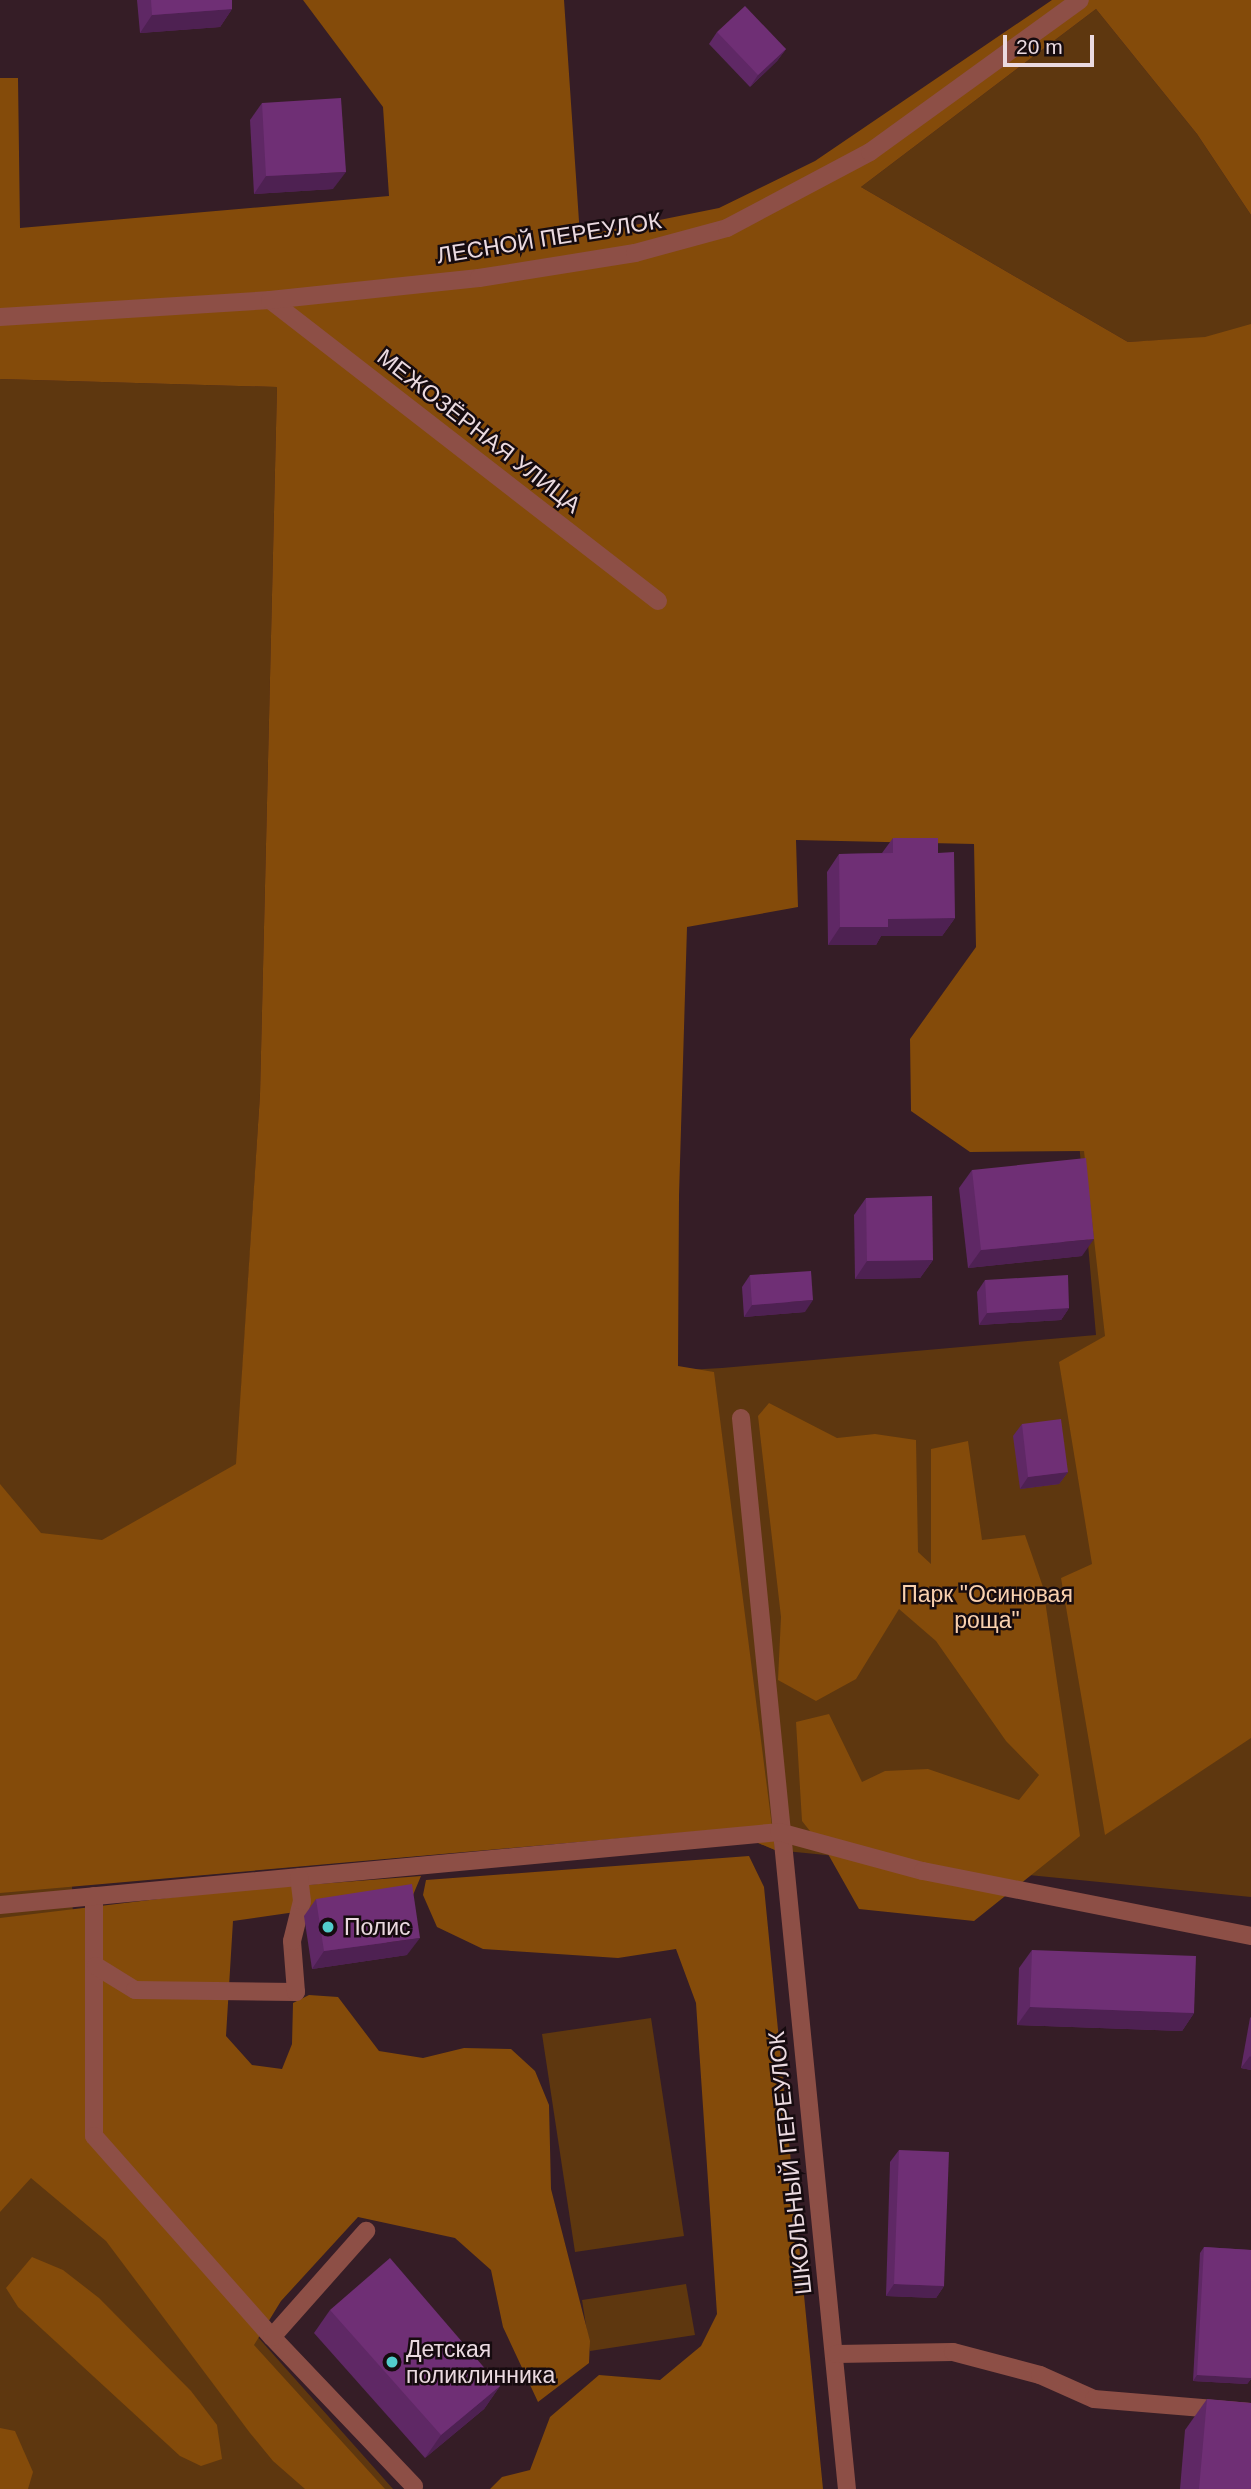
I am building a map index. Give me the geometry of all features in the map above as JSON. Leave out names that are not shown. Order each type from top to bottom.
[{"type":"street","name":"ЛЕСНОЙ ПЕРЕУЛОК","points":[[0,317],[270,300],[479,278],[635,253],[727,228],[870,152],[1080,0]]},
{"type":"street","name":"МЕЖОЗЁРНАЯ УЛИЦА","points":[[270,300],[658,601]]},
{"type":"street","name":"ШКОЛЬНЫЙ ПЕРЕУЛОК","points":[[741,1418],[779,1832],[836,2354],[847,2489]]},
{"type":"street","points":[[0,1905],[779,1832],[923,1871],[1251,1936]]},
{"type":"street","points":[[96,1966],[135,1990],[296,1992],[292,1941],[302,1901],[299,1877]]},
{"type":"street","points":[[94,1896],[94,2136],[272,2337],[414,2487]]},
{"type":"street","points":[[272,2337],[366,2231]]},
{"type":"street","points":[[836,2354],[953,2352],[1040,2375],[1094,2399],[1251,2412]]},
{"type":"green space","points":[[303,0],[564,0],[580,236],[719,208],[815,161],[1052,0],[1251,0],[1251,215],[1197,134],[1096,9],[861,187],[1128,342],[1205,337],[1251,324],[1251,1738],[1105,1835],[1061,1578],[1092,1564],[1059,1362],[1105,1336],[1084,1151],[970,1152],[911,1111],[910,1039],[976,947],[974,844],[796,840],[798,907],[687,927],[679,1196],[678,1366],[714,1372],[775,1850],[725,1829],[0,1893],[0,1484],[41,1533],[102,1540],[236,1464],[260,1094],[277,387],[0,379],[0,78],[18,78],[20,228],[389,196],[383,107]]},
{"type":"green space","name":"Парк \"Осиновая роща\"","points":[[1096,9],[1197,134],[1251,215],[1251,1897],[775,1850],[725,1829],[72,1886],[80,2137],[393,2489],[0,2489],[0,379],[277,387],[260,1094],[241,1395],[722,1368],[1096,1335],[1047,779],[1204,338],[1128,342],[861,187]]},
{"type":"green space","points":[[769,1403],[837,1438],[875,1434],[916,1440],[918,1552],[931,1564],[931,1449],[968,1441],[982,1540],[1025,1535],[1043,1587],[1080,1836],[974,1921],[859,1909],[828,1854],[802,1821],[796,1722],[829,1714],[862,1782],[885,1771],[928,1769],[1019,1800],[1039,1775],[1006,1741],[936,1641],[899,1609],[856,1679],[816,1701],[778,1680],[781,1617],[758,1416]]},
{"type":"green space","points":[[749,1856],[764,1887],[823,2489],[490,2489],[502,2477],[530,2470],[550,2417],[599,2375],[660,2380],[701,2346],[717,2314],[696,2003],[676,1949],[618,1958],[483,1949],[437,1927],[423,1895],[426,1880]]},
{"type":"green space","points":[[421,1876],[413,1895],[233,1921],[226,2036],[252,2065],[282,2069],[292,2044],[293,2003],[309,1995],[338,1997],[379,2051],[423,2058],[464,2048],[511,2049],[535,2071],[549,2105],[551,2189],[590,2341],[589,2363],[538,2402],[503,2327],[491,2270],[455,2238],[358,2217],[281,2301],[254,2345],[385,2489],[305,2489],[273,2461],[250,2433],[106,2241],[31,2178],[0,2212],[0,1918],[216,1892]]},
{"type":"green space","points":[[651,2018],[684,2236],[575,2252],[542,2034]]},
{"type":"green space","points":[[32,2257],[63,2270],[99,2298],[191,2391],[217,2425],[222,2459],[201,2466],[180,2456],[18,2307],[6,2288]]},
{"type":"green space","points":[[686,2284],[695,2335],[590,2351],[582,2300]]},
{"type":"green space","points":[[0,2428],[15,2431],[33,2472],[28,2489],[0,2489]]},
{"type":"building","points":[[151,0],[232,0],[232,9],[152,15]]},
{"type":"building","points":[[745,6],[786,49],[758,75],[717,32]]},
{"type":"building","points":[[341,98],[346,172],[266,176],[262,103]]},
{"type":"building","points":[[893,838],[938,838],[938,853],[954,852],[955,918],[888,919],[888,927],[840,927],[839,854],[893,853]]},
{"type":"building","points":[[1086,1158],[1094,1239],[981,1250],[972,1170]]},
{"type":"building","points":[[932,1196],[933,1260],[867,1261],[866,1198]]},
{"type":"building","points":[[811,1271],[813,1300],[752,1305],[750,1275]]},
{"type":"building","points":[[1068,1275],[1069,1308],[987,1313],[985,1280]]},
{"type":"building","points":[[1061,1419],[1068,1472],[1028,1477],[1022,1424]]},
{"type":"building","points":[[412,1884],[420,1938],[324,1951],[316,1899]]},
{"type":"building","points":[[1032,1950],[1196,1956],[1194,2013],[1030,2007]]},
{"type":"building","points":[[899,2150],[949,2152],[944,2286],[894,2284]]},
{"type":"building","points":[[1204,2247],[1251,2250],[1251,2378],[1197,2375]]},
{"type":"building","name":"Детская поликлинника","points":[[390,2258],[500,2386],[441,2435],[330,2310]]},
{"type":"building","points":[[1207,2399],[1251,2403],[1251,2489],[1199,2489]]},
{"type":"place","name":"Полис","points":[[328,1927]]},
{"type":"place","name":"Детская поликлинника","points":[[392,2362]]}]
